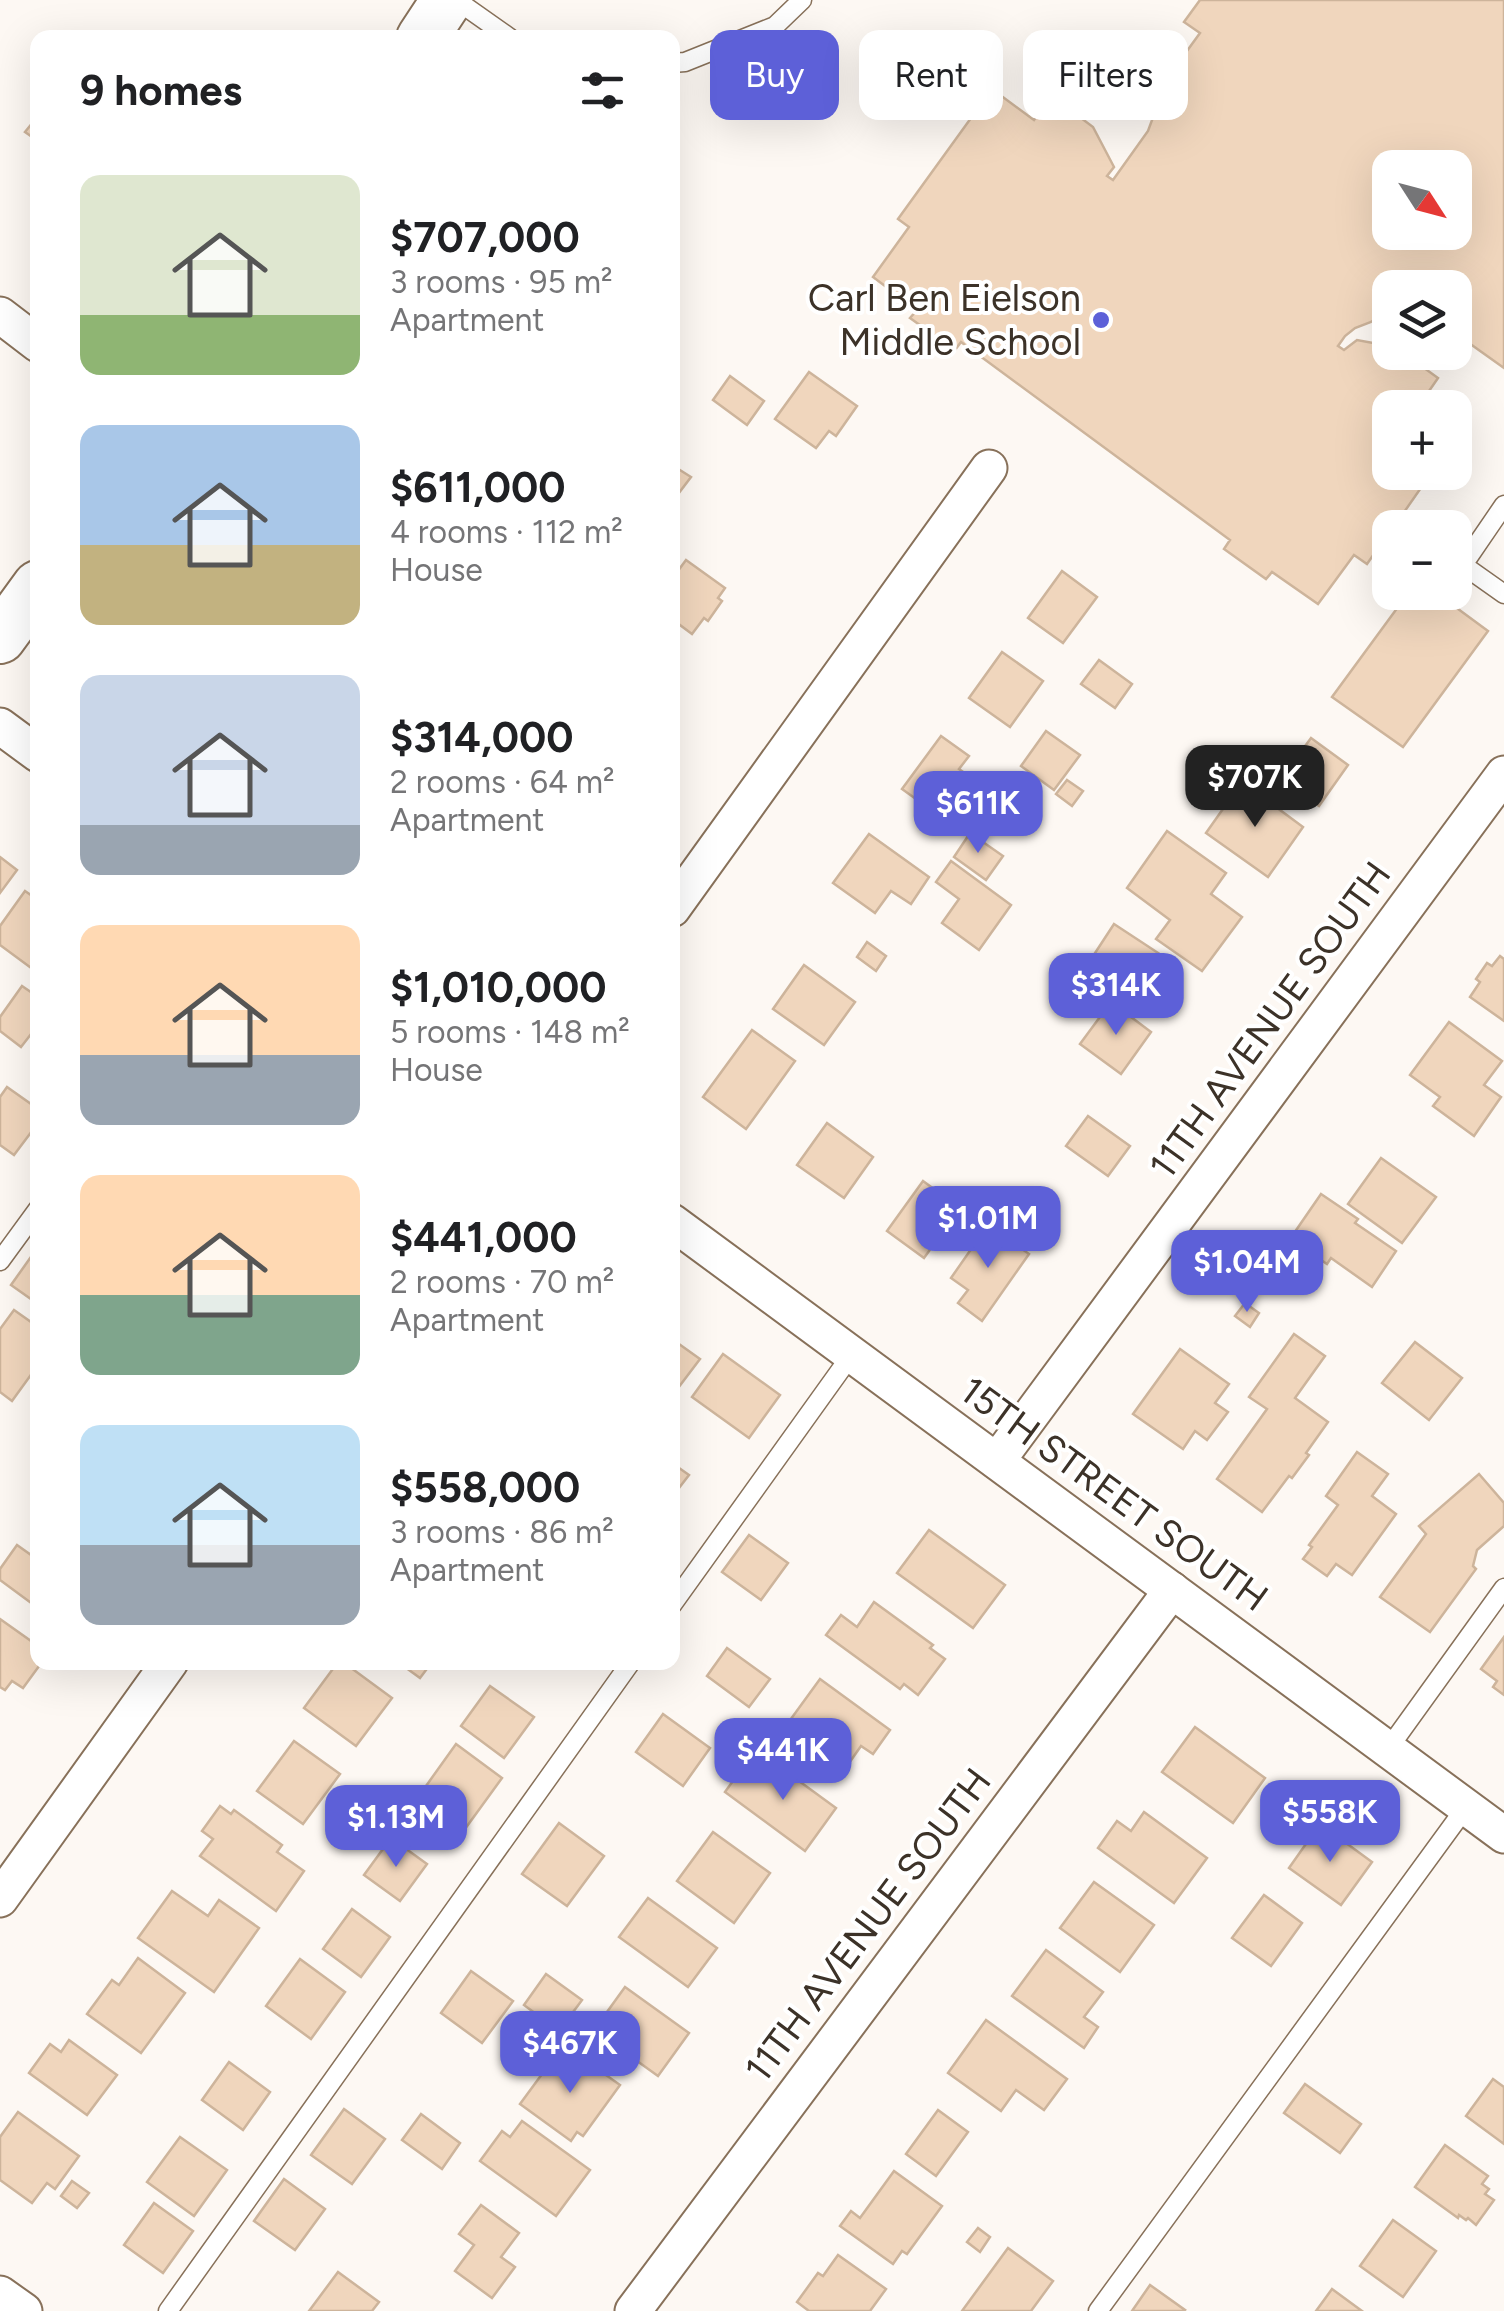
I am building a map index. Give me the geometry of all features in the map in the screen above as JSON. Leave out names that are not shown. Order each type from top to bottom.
[{"type":"main road","points":[[427,30],[448,0]]},
{"type":"main road","points":[[0,638],[30,597]]},
{"type":"street","points":[[0,315],[30,338]]},
{"type":"street","points":[[680,898],[989,468]]},
{"type":"street","points":[[0,726],[30,748]]},
{"type":"street","name":"11TH AVENUE SOUTH","points":[[997,1461],[1504,774]]},
{"type":"street","name":"15TH STREET SOUTH","points":[[680,1228],[1504,1835]]},
{"type":"street","name":"11TH AVENUE SOUTH","points":[[634,2311],[1172,1590]]},
{"type":"street","points":[[0,1899],[164,1670]]},
{"type":"street","points":[[0,2294],[24,2311]]},
{"type":"lane","points":[[456,0],[499,30]]},
{"type":"lane","points":[[680,62],[775,26],[802,0]]},
{"type":"lane","points":[[1504,505],[1463,565],[1504,594]]},
{"type":"lane","points":[[0,1262],[30,1220]]},
{"type":"lane","points":[[680,1594],[852,1354]]},
{"type":"lane","points":[[1388,1748],[1504,1588]]},
{"type":"lane","points":[[168,2311],[626,1670]]},
{"type":"lane","points":[[1098,2311],[1466,1807]]},
{"type":"building","points":[[1200,0],[1504,0],[1504,368],[1472,345],[1472,270],[1372,270],[1372,321],[1355,328],[1338,346],[1344,350],[1357,340],[1372,343],[1372,370],[1427,370],[1438,378],[1430,390],[1372,390],[1372,490],[1419,490],[1406,510],[1372,510],[1372,557],[1367,564],[1354,555],[1318,604],[1272,572],[1266,579],[1224,549],[1230,540],[961,342],[955,350],[910,318],[917,310],[873,277],[909,227],[898,219],[970,120],[1003,120],[1003,97],[1023,112],[1023,120],[1084,120],[1093,127],[1114,167],[1107,176],[1113,180],[1152,120],[1188,120],[1188,50],[1200,33],[1184,22]]},
{"type":"building","points":[[809,372],[857,406],[836,436],[829,431],[816,448],[775,419]]},
{"type":"building","points":[[730,376],[764,401],[747,425],[713,400]]},
{"type":"building","points":[[680,470],[691,477],[680,491]]},
{"type":"building","points":[[686,560],[725,588],[718,598],[722,601],[708,621],[704,618],[692,634],[680,625],[680,568]]},
{"type":"building","points":[[1062,571],[1097,597],[1063,643],[1028,618]]},
{"type":"building","points":[[1396,610],[1459,610],[1488,631],[1403,747],[1332,697]]},
{"type":"building","points":[[1002,652],[1043,681],[1010,727],[969,698]]},
{"type":"building","points":[[1099,660],[1132,684],[1115,708],[1081,684]]},
{"type":"building","points":[[1046,731],[1080,755],[1054,790],[1021,766]]},
{"type":"building","points":[[941,736],[969,756],[959,769],[977,782],[948,822],[902,789]]},
{"type":"building","points":[[1311,738],[1348,765],[1319,806],[1281,779]]},
{"type":"building","points":[[1067,780],[1083,791],[1072,806],[1056,794]]},
{"type":"building","points":[[1242,782],[1303,827],[1268,877],[1206,833]]},
{"type":"building","points":[[1167,831],[1226,873],[1211,894],[1242,917],[1202,971],[1156,939],[1170,920],[1127,888]]},
{"type":"building","points":[[970,833],[1003,856],[986,880],[954,857]]},
{"type":"building","points":[[869,834],[929,877],[911,904],[891,891],[875,913],[833,883]]},
{"type":"building","points":[[0,857],[17,870],[0,893]]},
{"type":"building","points":[[951,861],[1011,905],[979,950],[942,923],[959,899],[936,882]]},
{"type":"building","points":[[25,891],[30,894],[30,967],[0,945],[0,926]]},
{"type":"building","points":[[1114,924],[1175,964],[1144,1013],[1082,973]]},
{"type":"building","points":[[867,942],[886,956],[876,971],[857,957]]},
{"type":"building","points":[[1500,956],[1504,959],[1504,1021],[1470,997],[1487,963],[1492,966]]},
{"type":"building","points":[[804,965],[855,1002],[824,1045],[773,1009]]},
{"type":"building","points":[[22,986],[30,992],[30,1035],[21,1047],[0,1031],[0,1017]]},
{"type":"building","points":[[1111,1002],[1151,1032],[1121,1074],[1080,1044]]},
{"type":"building","points":[[1449,1022],[1502,1061],[1484,1085],[1501,1097],[1474,1136],[1433,1106],[1440,1097],[1410,1075]]},
{"type":"building","points":[[752,1030],[795,1061],[746,1129],[703,1097]]},
{"type":"building","points":[[7,1087],[30,1103],[30,1134],[14,1155],[0,1145],[0,1097]]},
{"type":"building","points":[[1088,1116],[1130,1146],[1108,1176],[1066,1146]]},
{"type":"building","points":[[827,1123],[873,1157],[844,1198],[797,1165]]},
{"type":"building","points":[[1381,1158],[1436,1197],[1402,1243],[1348,1204]]},
{"type":"building","points":[[923,1181],[960,1208],[924,1258],[887,1231]]},
{"type":"building","points":[[1321,1194],[1396,1251],[1372,1287],[1331,1258],[1327,1264],[1290,1239]]},
{"type":"building","points":[[988,1225],[1029,1254],[982,1321],[958,1303],[968,1290],[951,1278]]},
{"type":"building","points":[[30,1258],[30,1298],[11,1285]]},
{"type":"building","points":[[1245,1303],[1259,1313],[1250,1327],[1235,1316]]},
{"type":"building","points":[[14,1310],[30,1321],[30,1376],[12,1401],[0,1392],[0,1329]]},
{"type":"building","points":[[1294,1334],[1325,1356],[1295,1398],[1328,1422],[1306,1453],[1309,1455],[1262,1512],[1217,1479],[1267,1409],[1249,1397]]},
{"type":"building","points":[[1415,1342],[1462,1378],[1429,1420],[1382,1383]]},
{"type":"building","points":[[680,1345],[700,1359],[680,1385]]},
{"type":"building","points":[[1180,1349],[1229,1384],[1215,1403],[1228,1412],[1207,1440],[1195,1431],[1183,1449],[1133,1414]]},
{"type":"building","points":[[723,1354],[780,1395],[749,1438],[692,1397]]},
{"type":"building","points":[[1357,1452],[1388,1474],[1372,1496],[1396,1514],[1352,1575],[1336,1564],[1327,1576],[1303,1559],[1338,1505],[1326,1496]]},
{"type":"building","points":[[680,1469],[689,1475],[680,1487]]},
{"type":"building","points":[[1479,1474],[1504,1503],[1504,1526],[1477,1550],[1473,1566],[1476,1569],[1430,1632],[1380,1597],[1426,1534],[1419,1526]]},
{"type":"building","points":[[929,1530],[1005,1585],[973,1628],[897,1573]]},
{"type":"building","points":[[749,1535],[788,1563],[761,1600],[722,1572]]},
{"type":"building","points":[[17,1545],[30,1554],[30,1602],[0,1580],[0,1569]]},
{"type":"building","points":[[874,1602],[933,1645],[930,1648],[945,1659],[918,1695],[904,1684],[900,1689],[826,1635],[841,1615],[857,1627]]},
{"type":"building","points":[[0,1619],[30,1640],[30,1670],[36,1670],[23,1688],[12,1681],[5,1690],[0,1687]]},
{"type":"building","points":[[1504,1637],[1504,1695],[1493,1687],[1497,1681],[1481,1669]]},
{"type":"building","points":[[727,1648],[770,1679],[749,1707],[707,1676]]},
{"type":"building","points":[[332,1670],[354,1670],[392,1698],[356,1746],[304,1708]]},
{"type":"building","points":[[409,1670],[426,1670],[420,1678]]},
{"type":"building","points":[[820,1679],[890,1730],[873,1754],[861,1746],[847,1766],[788,1723]]},
{"type":"building","points":[[490,1686],[534,1717],[504,1758],[461,1726]]},
{"type":"building","points":[[663,1714],[710,1748],[683,1786],[636,1752]]},
{"type":"building","points":[[1195,1727],[1265,1778],[1233,1823],[1162,1772]]},
{"type":"building","points":[[294,1741],[340,1774],[303,1824],[257,1791]]},
{"type":"building","points":[[456,1744],[502,1778],[457,1840],[411,1807]]},
{"type":"building","points":[[766,1757],[836,1808],[805,1851],[725,1792],[738,1774],[748,1781]]},
{"type":"building","points":[[220,1806],[231,1814],[234,1810],[282,1845],[277,1852],[304,1871],[276,1911],[200,1856],[213,1839],[202,1831]]},
{"type":"building","points":[[1144,1812],[1207,1858],[1174,1903],[1098,1848],[1117,1821],[1131,1831]]},
{"type":"building","points":[[559,1823],[604,1856],[567,1906],[522,1874]]},
{"type":"building","points":[[1320,1824],[1372,1862],[1341,1905],[1289,1868]]},
{"type":"building","points":[[713,1832],[770,1873],[734,1923],[677,1881]]},
{"type":"building","points":[[391,1838],[427,1864],[400,1901],[364,1875]]},
{"type":"building","points":[[1094,1882],[1154,1925],[1120,1972],[1060,1928]]},
{"type":"building","points":[[172,1891],[208,1916],[219,1900],[259,1928],[214,1992],[138,1938]]},
{"type":"building","points":[[1264,1895],[1302,1923],[1271,1966],[1232,1938]]},
{"type":"building","points":[[648,1898],[717,1948],[688,1987],[619,1937]]},
{"type":"building","points":[[352,1909],[390,1937],[361,1977],[323,1949]]},
{"type":"building","points":[[1046,1950],[1103,1992],[1084,2017],[1098,2027],[1084,2048],[1012,1996]]},
{"type":"building","points":[[138,1958],[185,1993],[141,2053],[87,2014],[112,1980],[119,1985]]},
{"type":"building","points":[[300,1959],[345,1992],[311,2039],[266,2006]]},
{"type":"building","points":[[471,1971],[513,2001],[482,2043],[441,2013]]},
{"type":"building","points":[[546,1974],[582,2000],[559,2031],[524,2005]]},
{"type":"building","points":[[625,1987],[689,2033],[658,2076],[594,2030]]},
{"type":"building","points":[[986,2020],[1067,2079],[1044,2110],[1016,2090],[1001,2111],[948,2073]]},
{"type":"building","points":[[69,2040],[117,2075],[87,2115],[29,2073],[50,2044],[61,2052]]},
{"type":"building","points":[[559,2051],[577,2064],[582,2058],[620,2085],[583,2136],[577,2132],[571,2141],[520,2104]]},
{"type":"building","points":[[229,2062],[270,2092],[243,2130],[202,2100]]},
{"type":"building","points":[[1493,2079],[1504,2087],[1504,2144],[1466,2116]]},
{"type":"building","points":[[1305,2084],[1361,2124],[1340,2153],[1284,2113]]},
{"type":"building","points":[[344,2109],[385,2139],[352,2184],[311,2155]]},
{"type":"building","points":[[938,2110],[968,2132],[936,2176],[906,2154]]},
{"type":"building","points":[[18,2112],[79,2156],[55,2189],[47,2183],[32,2203],[0,2180],[0,2137]]},
{"type":"building","points":[[421,2114],[460,2143],[442,2169],[402,2140]]},
{"type":"building","points":[[522,2121],[590,2170],[556,2216],[480,2161],[502,2131],[510,2137]]},
{"type":"building","points":[[180,2137],[227,2170],[194,2216],[147,2182]]},
{"type":"building","points":[[1445,2145],[1488,2176],[1482,2184],[1489,2189],[1485,2194],[1494,2200],[1476,2225],[1468,2218],[1458,2218],[1415,2187]]},
{"type":"building","points":[[894,2171],[942,2206],[907,2254],[902,2251],[893,2264],[840,2226],[851,2211],[860,2218]]},
{"type":"building","points":[[284,2179],[325,2209],[295,2250],[254,2221]]},
{"type":"building","points":[[72,2181],[89,2193],[77,2208],[61,2196]]},
{"type":"building","points":[[154,2203],[193,2231],[163,2273],[124,2245]]},
{"type":"building","points":[[481,2205],[519,2233],[501,2257],[515,2267],[492,2298],[455,2271],[474,2245],[459,2234]]},
{"type":"building","points":[[1393,2220],[1436,2251],[1403,2297],[1360,2266]]},
{"type":"building","points":[[978,2228],[990,2237],[980,2252],[967,2242]]},
{"type":"building","points":[[1008,2248],[1053,2281],[1031,2311],[962,2311]]},
{"type":"building","points":[[838,2255],[886,2289],[870,2311],[809,2311],[797,2302],[818,2273],[823,2276]]},
{"type":"building","points":[[338,2272],[379,2302],[372,2311],[309,2311]]},
{"type":"building","points":[[1150,2285],[1185,2310],[1132,2311]]},
{"type":"building","points":[[1332,2289],[1362,2311],[1316,2311]]},
{"type":"place","name":"Carl Ben Eielson Middle School","points":[[1101,320]]}]
